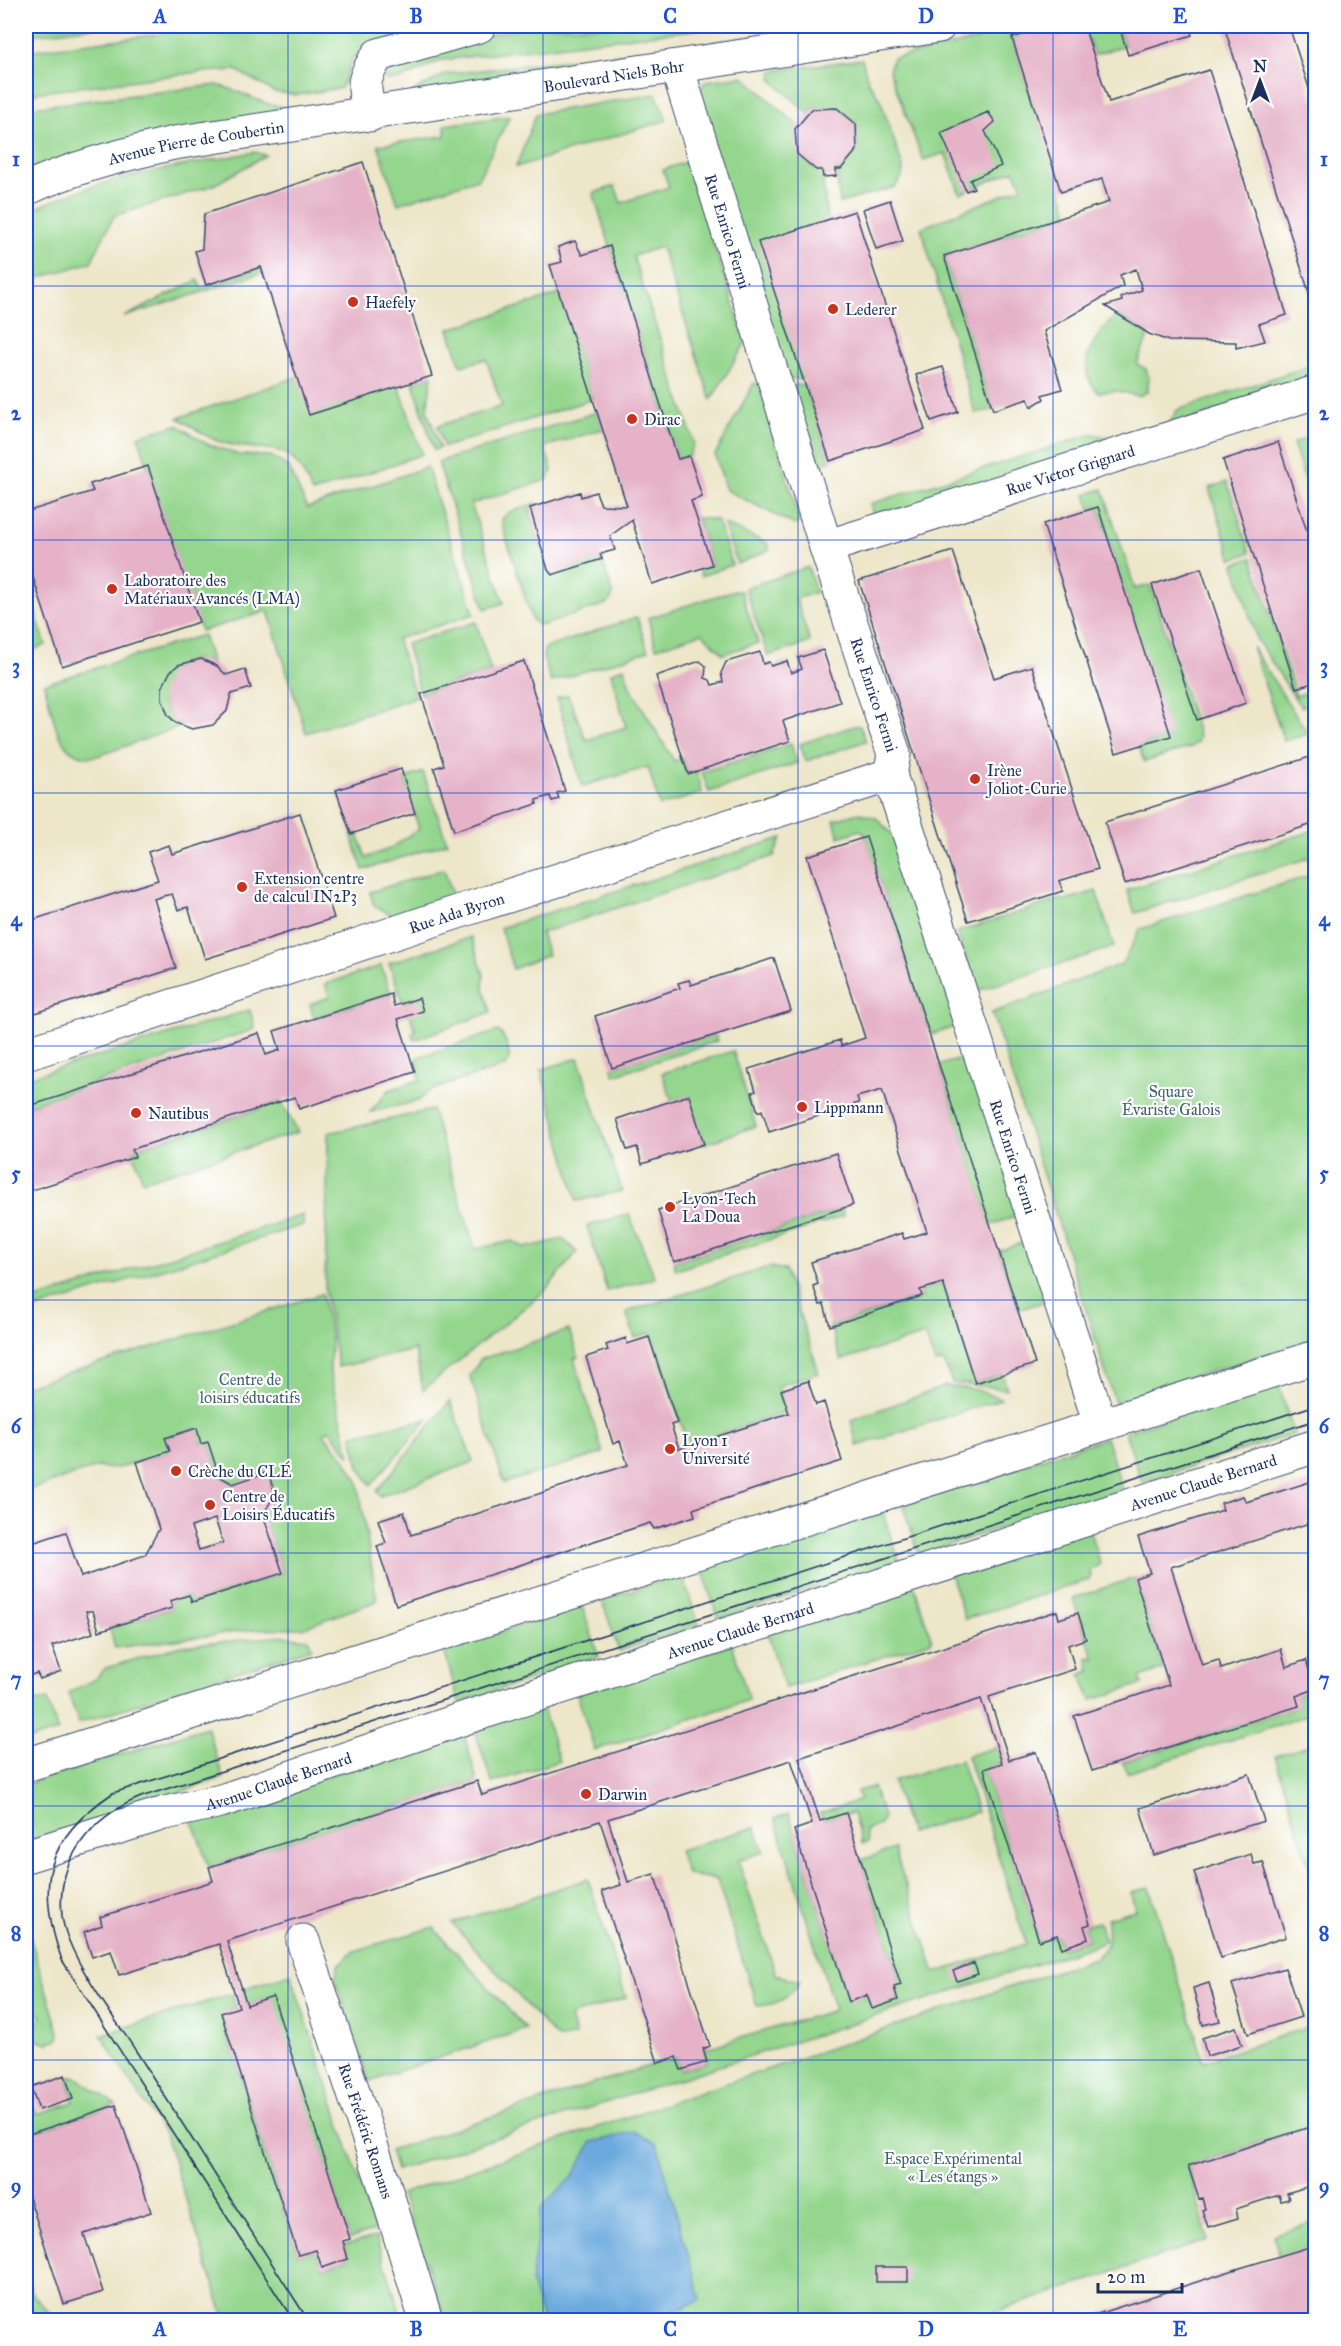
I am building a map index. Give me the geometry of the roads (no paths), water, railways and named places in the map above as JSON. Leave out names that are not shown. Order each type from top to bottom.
[{"type":"street","points":[[370,114],[364,91],[365,75],[378,55],[479,26]]},
{"type":"street","name":"Boulevard Niels Bohr","points":[[370,114],[939,26]]},
{"type":"street","name":"Rue Enrico Fermi","points":[[677,67],[826,547],[894,754],[890,775],[1100,1424]]},
{"type":"street","name":"Avenue Pierre de Coubertin","points":[[26,189],[55,175],[106,158],[174,143],[370,114]]},
{"type":"street","name":"Rue Victor Grignard","points":[[826,547],[1316,392]]},
{"type":"street","name":"Rue Ada Byron","points":[[26,1054],[476,906],[890,775]]},
{"type":"street","points":[[26,1765],[486,1608],[692,1553],[1316,1357]]},
{"type":"street","name":"Avenue Claude Bernard","points":[[26,1856],[161,1814],[221,1801],[465,1718],[1316,1446]]},
{"type":"street","name":"Rue Frédéric Romans","points":[[303,1941],[384,2184],[426,2320]]},
{"type":"water","points":[[635,2132],[657,2144],[701,2300],[652,2320],[543,2320],[531,2283],[541,2208],[572,2177],[592,2142]]},
{"type":"tram line","points":[[293,2320],[62,1960],[49,1909],[48,1886],[52,1865],[60,1846],[90,1810],[113,1793],[1316,1405]]},
{"type":"tram line","points":[[308,2320],[93,1986],[73,1949],[62,1916],[65,1877],[71,1859],[80,1843],[92,1829],[107,1816],[141,1797],[1316,1420]]},
{"type":"place","name":"Haefely","points":[[353,302]]},
{"type":"place","name":"Lederer","points":[[833,309]]},
{"type":"place","name":"Dirac","points":[[632,419]]},
{"type":"place","name":"Laboratoire des Matériaux Avancés (LMA)","points":[[112,589]]},
{"type":"place","name":"Irène Joliot-Curie","points":[[975,779]]},
{"type":"place","name":"Extension centre de calcul IN2P3","points":[[242,887]]},
{"type":"place","name":"Lippmann","points":[[802,1107]]},
{"type":"place","name":"Nautibus","points":[[136,1113]]},
{"type":"place","name":"Lyon-Tech La Doua","points":[[670,1207]]},
{"type":"place","name":"Lyon 1 Université","points":[[670,1449]]},
{"type":"place","name":"Crèche du CLÉ","points":[[176,1471]]},
{"type":"place","name":"Centre de Loisirs Éducatifs","points":[[210,1505]]},
{"type":"place","name":"Darwin","points":[[586,1794]]},
{"type":"park label","name":"Square Évariste Galois","points":[[1171,1100]]},
{"type":"park label","name":"Centre de loisirs éducatifs","points":[[250,1388]]},
{"type":"park label","name":"Espace Expérimental « Les étangs »","points":[[953,2167]]}]
